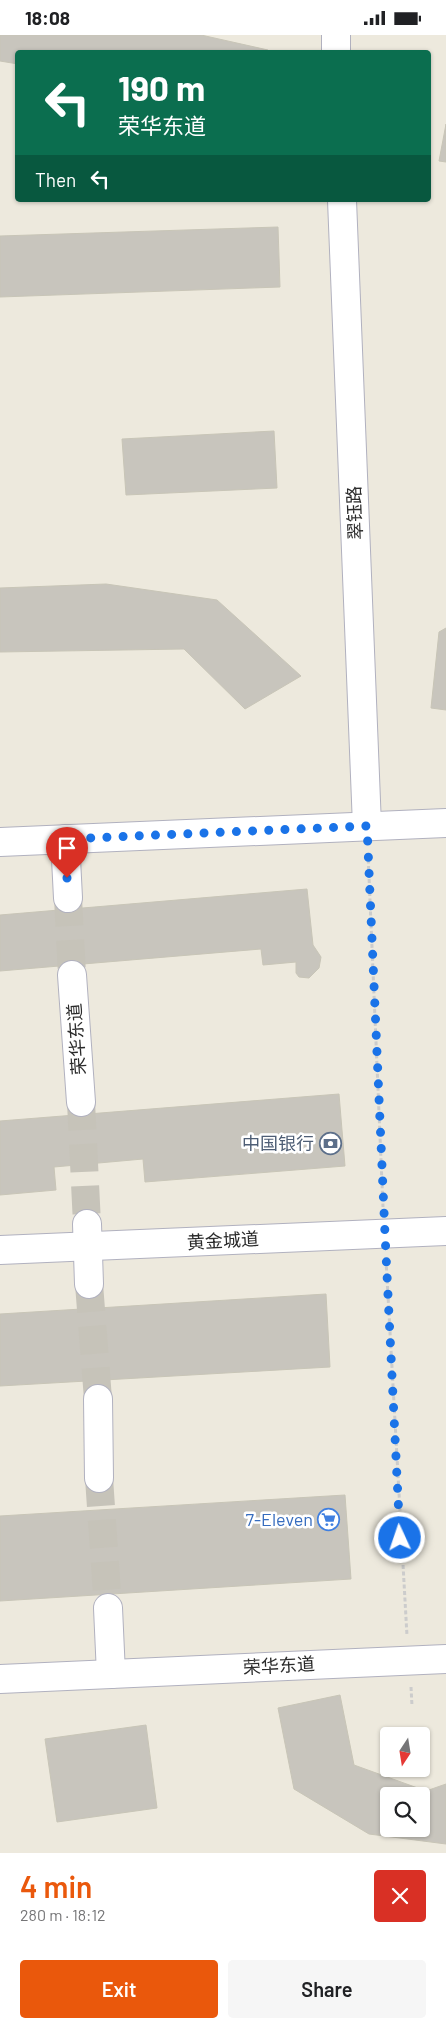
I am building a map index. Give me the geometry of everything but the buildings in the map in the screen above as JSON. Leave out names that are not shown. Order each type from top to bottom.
[{"type":"street","points":[[336,35],[336,50]]},
{"type":"street","name":"翠钰路","points":[[342,202],[367,826]]},
{"type":"street","points":[[0,841],[446,823]]},
{"type":"street","points":[[65,839],[68,898]]},
{"type":"street","name":"荣华东道","points":[[72,975],[81,1102]]},
{"type":"street","name":"黄金城道","points":[[0,1251],[87,1235],[385,1234],[446,1231]]},
{"type":"street","points":[[87,1235],[89,1284]]},
{"type":"street","points":[[98,1399],[98,1478]]},
{"type":"street","points":[[108,1608],[111,1674]]},
{"type":"street","name":"荣华东道","points":[[0,1679],[446,1659]]},
{"type":"path","points":[[367,826],[404,1614],[412,1706]]},
{"type":"tunnel","points":[[68,898],[72,975]]},
{"type":"tunnel","points":[[81,1102],[87,1224]]},
{"type":"tunnel","points":[[89,1284],[98,1399]]},
{"type":"tunnel","points":[[99,1478],[108,1608]]},
{"type":"place","name":"中国银行","points":[[330,1144]]},
{"type":"place","name":"7-Eleven","points":[[329,1520]]},
{"type":"route","points":[[67,878],[65,839],[367,826],[400,1538]]}]
